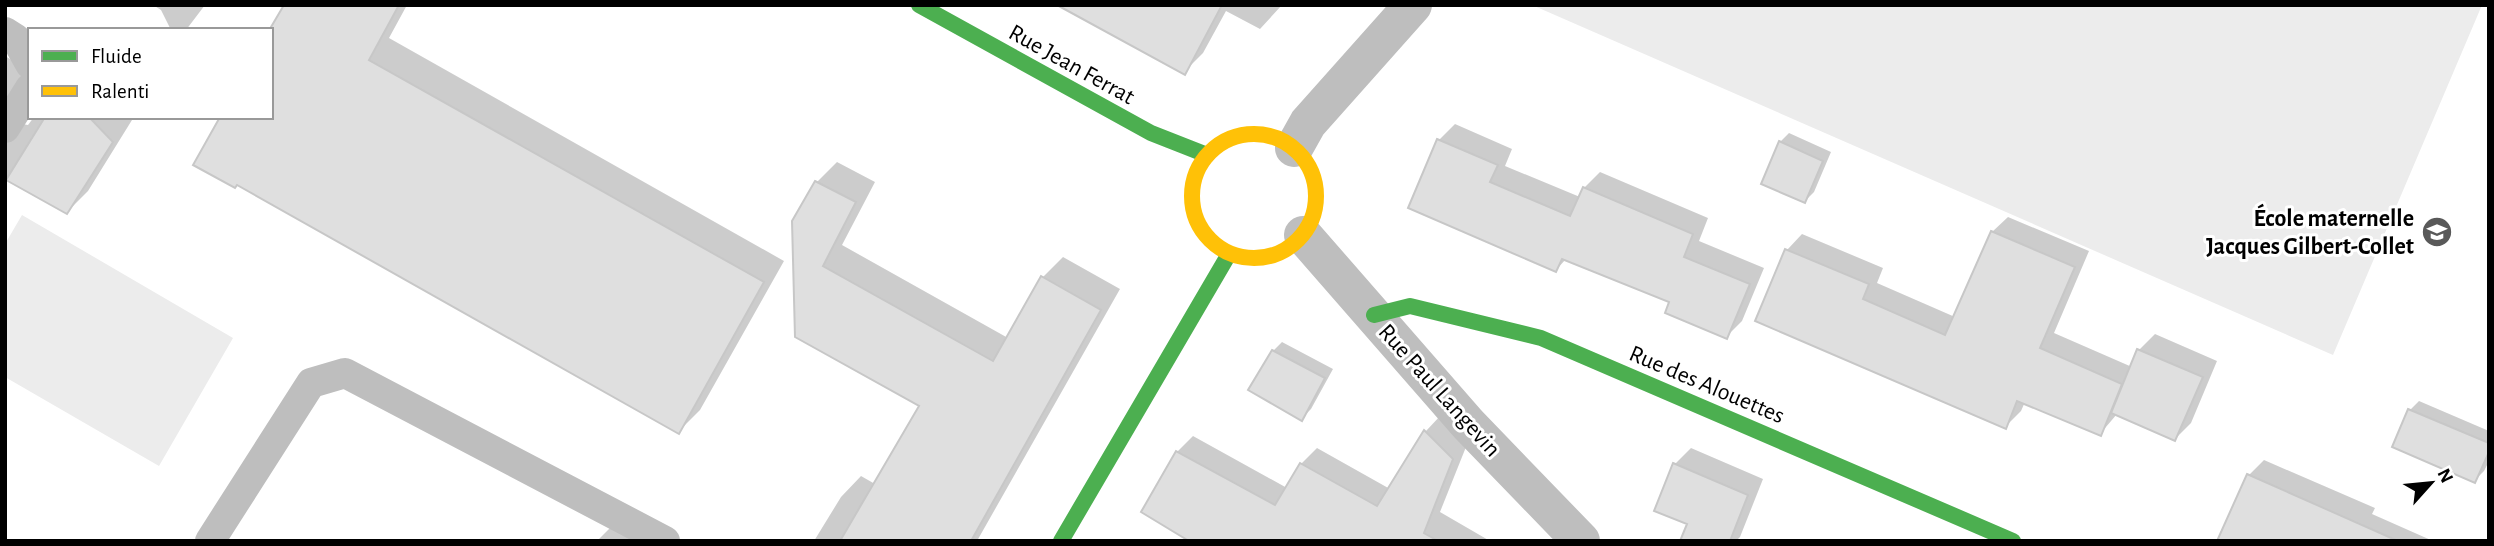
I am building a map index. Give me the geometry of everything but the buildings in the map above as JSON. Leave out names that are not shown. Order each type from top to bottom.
[{"type":"street","name":"Rue Jean Ferrat","points":[[919,5],[1150,133],[1207,155]]},
{"type":"street","points":[[1294,148],[1308,123],[1413,5]]},
{"type":"street","points":[[1258,134],[1277,138],[1294,148],[1306,162],[1314,180],[1317,199],[1312,218],[1303,235],[1288,249],[1269,257],[1249,259],[1229,254],[1213,243],[1200,228],[1193,211],[1192,191],[1196,172],[1207,155],[1221,143],[1239,136],[1258,134]]},
{"type":"street","name":"Rue Paul Langevin","points":[[1303,235],[1468,424],[1581,541]]},
{"type":"street","points":[[1061,541],[1229,254]]},
{"type":"street","name":"Rue des Alouettes","points":[[1374,315],[1410,306],[1541,338],[2013,541]]},
{"type":"lane","points":[[5,33],[16,39],[28,60]]},
{"type":"lane","points":[[5,128],[28,91]]},
{"type":"lane","points":[[210,541],[311,383],[345,373],[665,541]]},
{"type":"shaded area","points":[[1532,5],[2482,5],[2333,355]]},
{"type":"shaded area","points":[[22,215],[233,338],[159,466],[5,377],[5,244]]},
{"type":"traffic: fast","points":[[919,5],[1151,133],[1207,155]]},
{"type":"traffic: fast","points":[[1061,541],[1229,254]]},
{"type":"traffic: fast","points":[[1374,315],[1410,306],[1541,338],[2013,541]]},
{"type":"traffic: slow","points":[[1254,134],[1278,139],[1298,152],[1311,172],[1316,196],[1311,220],[1298,240],[1278,253],[1254,258],[1230,253],[1210,240],[1197,220],[1192,196],[1197,172],[1210,152],[1230,139],[1254,134]]},
{"type":"place","name":"École maternelle Jacques Gilbert-Collet","points":[[2437,232]]}]
